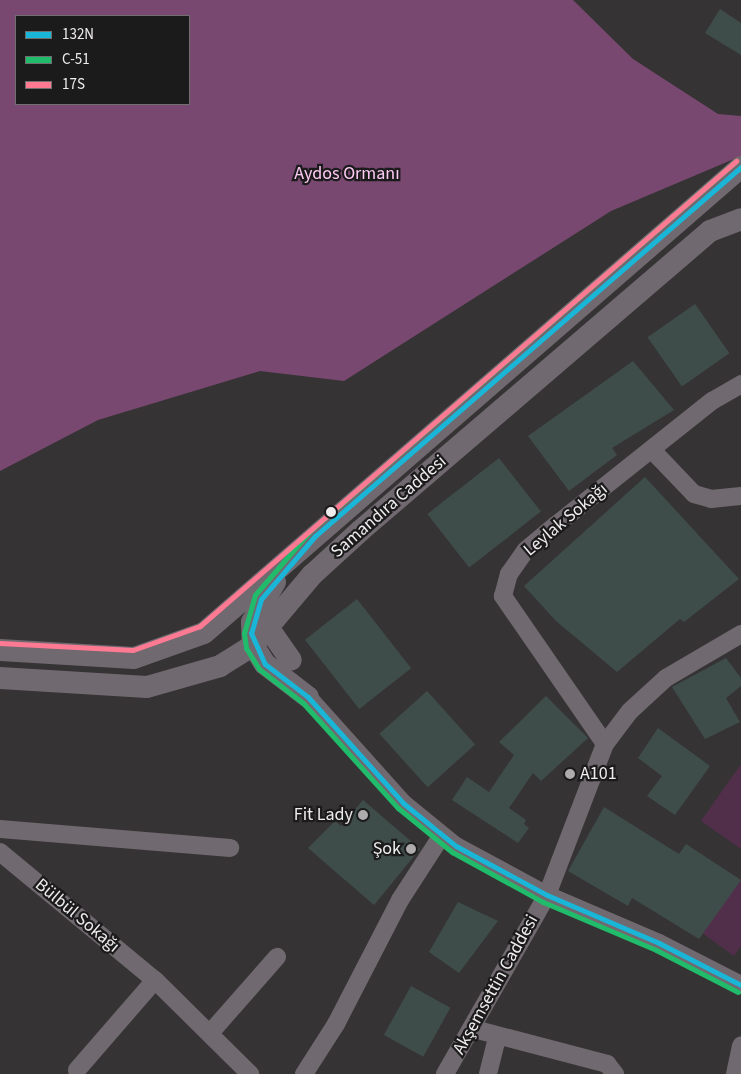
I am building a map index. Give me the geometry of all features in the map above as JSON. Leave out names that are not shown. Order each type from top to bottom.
[{"type":"main road","name":"Samandıra Caddesi","points":[[0,650],[134,658],[204,633],[741,167]]},
{"type":"main road","name":"Samandıra Caddesi","points":[[0,678],[147,687],[220,666],[257,632],[284,611],[312,575],[368,525],[710,231],[741,219]]},
{"type":"main road","points":[[308,697],[265,664],[257,632],[261,600],[315,536]]},
{"type":"main road","points":[[284,611],[291,660],[308,697]]},
{"type":"main road","points":[[204,633],[257,632],[291,660]]},
{"type":"main road","points":[[220,666],[265,664]]},
{"type":"street","name":"Leylak Sokağı","points":[[605,744],[503,596],[509,574],[526,550],[712,401],[741,384]]},
{"type":"street","points":[[652,450],[694,494],[711,499],[741,496]]},
{"type":"street","name":"Akşemsettin Caddesi","points":[[445,1074],[474,1029],[547,895],[605,744],[630,711],[666,678],[741,634]]},
{"type":"street","points":[[308,697],[403,804],[442,835],[547,895],[659,942],[741,986]]},
{"type":"street","points":[[0,829],[230,848]]},
{"type":"street","points":[[304,1074],[336,1024],[400,900],[442,835]]},
{"type":"street","name":"Bülbül Sokağı","points":[[0,852],[155,980],[211,1032],[250,1074]]},
{"type":"street","points":[[211,1032],[277,957]]},
{"type":"street","points":[[77,1070],[155,980]]},
{"type":"street","points":[[474,1029],[497,1037],[607,1064],[615,1074]]},
{"type":"street","points":[[488,1074],[497,1037]]},
{"type":"street","points":[[735,1074],[741,1046]]},
{"type":"shaded area","points":[[741,764],[741,849],[701,821]]},
{"type":"shaded area","points":[[741,878],[741,946],[734,956],[702,933]]},
{"type":"green space","name":"Aydos Ormanı","points":[[0,0],[573,0],[633,59],[718,114],[741,116],[741,156],[611,211],[344,381],[260,371],[98,420],[0,471]]},
{"type":"building","points":[[720,9],[741,23],[741,55],[705,33]]},
{"type":"building","points":[[695,304],[729,353],[682,386],[647,337]]},
{"type":"building","points":[[633,361],[674,410],[612,448],[617,455],[569,491],[528,436]]},
{"type":"building","points":[[499,458],[541,512],[469,568],[427,514]]},
{"type":"building","points":[[645,477],[739,579],[684,622],[680,619],[617,672],[556,621],[524,586]]},
{"type":"building","points":[[357,599],[411,668],[359,709],[305,640]]},
{"type":"building","points":[[726,658],[741,678],[741,686],[726,698],[740,722],[705,739],[672,687]]},
{"type":"building","points":[[427,691],[475,745],[428,787],[379,734]]},
{"type":"building","points":[[546,696],[588,738],[541,781],[533,773],[509,808],[526,820],[524,824],[529,828],[518,843],[452,800],[467,777],[489,792],[514,755],[499,742]]},
{"type":"building","points":[[658,728],[710,766],[675,815],[647,796],[662,776],[638,758]]},
{"type":"building","points":[[363,800],[420,849],[374,905],[308,848],[335,821],[341,826]]},
{"type":"building","points":[[604,807],[679,854],[686,844],[741,880],[699,939],[632,898],[628,906],[568,871]]},
{"type":"building","points":[[458,902],[498,921],[459,973],[429,952]]},
{"type":"building","points":[[411,986],[450,1008],[423,1057],[384,1035]]},
{"type":"transit line","name":"C-51","points":[[736,161],[310,531],[255,595],[244,633],[246,648],[259,669],[303,703],[398,808],[452,852],[543,902],[656,950],[738,992]]},
{"type":"transit line","name":"17S","points":[[0,643],[133,650],[200,626],[736,161]]},
{"type":"transit line","name":"132N","points":[[741,167],[315,536],[261,599],[251,633],[265,664],[308,697],[403,803],[456,846],[547,895],[659,943],[741,985]]},
{"type":"place","name":"A101","points":[[570,774]]},
{"type":"place","name":"Fit Lady","points":[[363,815]]},
{"type":"place","name":"Şok","points":[[411,849]]}]
